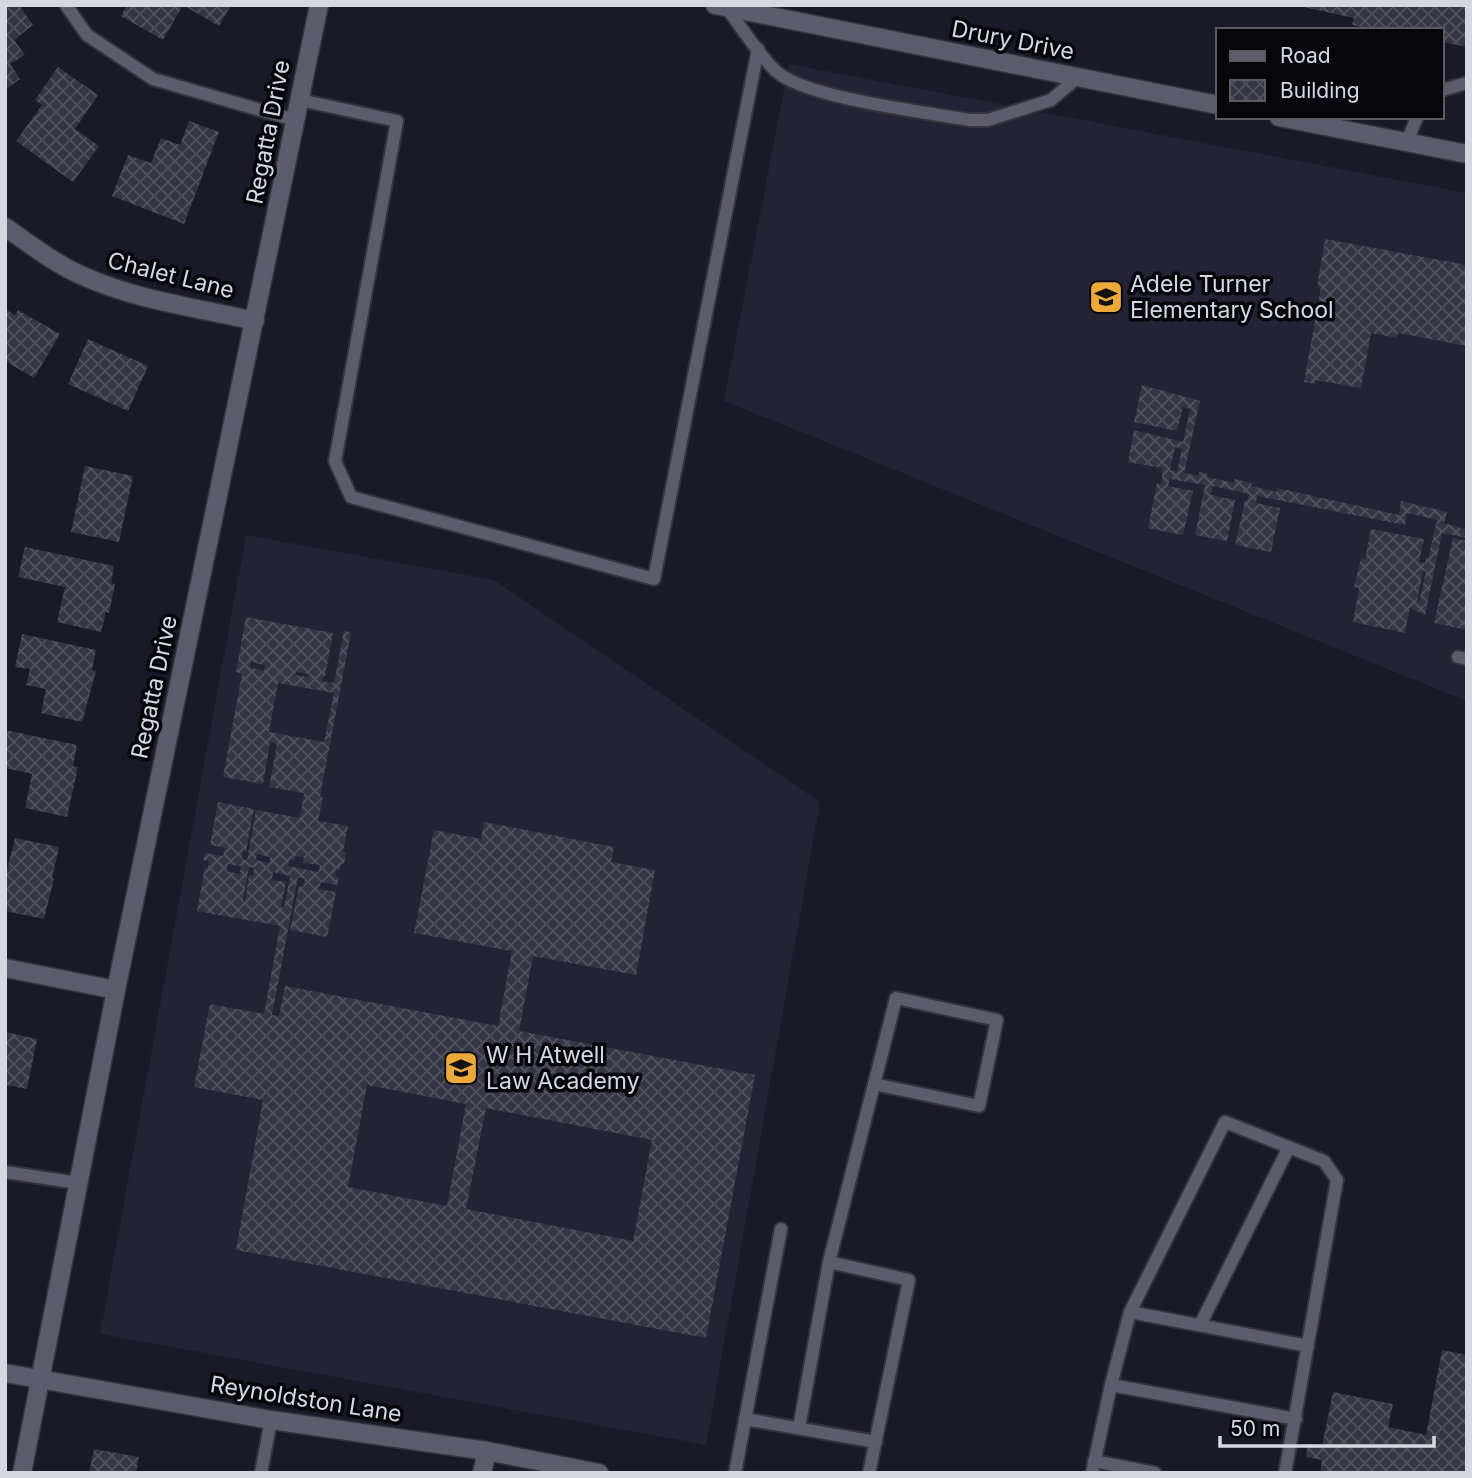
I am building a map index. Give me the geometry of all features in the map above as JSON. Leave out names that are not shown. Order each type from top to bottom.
[{"type":"street","name":"Regatta Drive","points":[[22,1473],[116,990],[256,321],[318,5]]},
{"type":"street","name":"Drury Drive","points":[[721,6],[1216,106]]},
{"type":"street","points":[[1289,119],[1467,153]]},
{"type":"street","name":"Chalet Lane","points":[[5,227],[47,257],[82,276],[107,285],[256,321]]},
{"type":"street","points":[[5,968],[116,990]]},
{"type":"street","name":"Reynoldston Lane","points":[[5,1373],[271,1420],[487,1451],[599,1473]]},
{"type":"street","points":[[482,1473],[487,1451]]},
{"type":"lane","points":[[66,5],[86,35],[153,79],[295,120]]},
{"type":"lane","points":[[721,6],[776,72],[799,85],[830,94],[968,120],[988,120],[1051,100],[1077,78]]},
{"type":"lane","points":[[300,100],[397,121],[335,461],[351,497],[653,579],[758,49]]},
{"type":"lane","points":[[1444,89],[1467,83]]},
{"type":"lane","points":[[1407,142],[1416,119]]},
{"type":"lane","points":[[799,1428],[829,1262],[874,1084],[896,998],[997,1020],[979,1107],[874,1084]]},
{"type":"lane","points":[[1156,1473],[1093,1467],[1130,1312],[1225,1122],[1324,1161],[1337,1180],[1285,1473]]},
{"type":"lane","points":[[1200,1325],[1289,1147]]},
{"type":"lane","points":[[5,1172],[78,1183]]},
{"type":"lane","points":[[735,1473],[781,1228]]},
{"type":"lane","points":[[829,1262],[909,1280],[869,1473]]},
{"type":"lane","points":[[1130,1312],[1308,1346]]},
{"type":"lane","points":[[1111,1385],[1296,1419]]},
{"type":"lane","points":[[745,1419],[876,1442]]},
{"type":"lane","points":[[261,1473],[271,1420]]},
{"type":"shaded area","name":"Adele Turner Elementary School","points":[[789,64],[1467,193],[1467,701],[724,401]]},
{"type":"shaded area","name":"W H Atwell Law Academy","points":[[246,535],[494,580],[820,802],[706,1445],[100,1334]]},
{"type":"building","points":[[5,5],[19,5],[33,25],[14,40],[25,55],[10,64],[20,79],[5,90]]},
{"type":"building","points":[[127,5],[183,5],[163,40],[121,16]]},
{"type":"building","points":[[183,5],[231,5],[219,26]]},
{"type":"building","points":[[1294,5],[1467,5],[1467,47],[1444,42],[1444,28],[1367,28],[1352,25],[1354,18]]},
{"type":"building","points":[[58,67],[98,95],[75,129],[99,146],[73,182],[16,141],[42,105],[35,100]]},
{"type":"building","points":[[189,121],[219,132],[184,224],[112,196],[128,155],[151,163],[161,138],[180,145]]},
{"type":"building","points":[[1325,239],[1467,265],[1467,346],[1398,333],[1397,338],[1371,333],[1361,388],[1316,380],[1315,384],[1304,382],[1321,287],[1317,286]]},
{"type":"building","points":[[5,309],[15,315],[18,310],[60,334],[34,378],[5,361]]},
{"type":"building","points":[[88,339],[148,366],[128,411],[68,384]]},
{"type":"building","points":[[1142,385],[1200,401],[1184,473],[1198,476],[1199,472],[1208,474],[1207,477],[1234,483],[1234,479],[1276,492],[1277,488],[1399,515],[1401,501],[1447,512],[1444,523],[1467,530],[1467,538],[1442,533],[1425,615],[1410,608],[1405,633],[1353,622],[1359,588],[1354,587],[1361,558],[1365,559],[1371,529],[1424,539],[1419,562],[1425,563],[1437,520],[1407,513],[1405,525],[1257,496],[1256,503],[1280,508],[1271,552],[1235,545],[1249,494],[1213,486],[1211,495],[1235,500],[1227,541],[1195,535],[1205,485],[1170,479],[1168,486],[1193,491],[1183,535],[1148,528],[1157,483],[1162,484],[1162,468],[1128,462],[1134,430],[1183,442],[1190,409],[1183,407],[1177,431],[1134,422]],"holes":[[[1175,447],[1182,449],[1177,471],[1170,470]],[[1423,571],[1426,571],[1417,602]]]},
{"type":"building","points":[[85,466],[133,476],[119,542],[71,532]]},
{"type":"building","points":[[1453,538],[1467,541],[1467,630],[1434,623]]},
{"type":"building","points":[[25,547],[114,566],[111,583],[115,584],[109,613],[106,612],[101,632],[57,622],[65,587],[18,577]]},
{"type":"building","points":[[246,617],[333,633],[322,681],[334,683],[344,631],[351,632],[320,797],[323,798],[318,821],[348,826],[343,852],[346,852],[344,864],[341,864],[340,870],[336,869],[335,876],[339,877],[337,885],[321,882],[319,889],[336,892],[327,937],[290,930],[299,886],[303,887],[305,879],[298,877],[272,1015],[279,1016],[285,986],[498,1026],[512,951],[414,933],[434,830],[481,839],[484,822],[614,847],[611,862],[655,870],[636,975],[533,956],[519,1031],[755,1075],[706,1338],[236,1250],[263,1100],[194,1087],[210,1004],[264,1014],[280,926],[197,911],[205,867],[208,868],[209,861],[203,860],[205,853],[223,856],[225,848],[210,845],[218,802],[254,809],[246,852],[243,851],[242,859],[247,860],[256,810],[300,818],[304,793],[269,787],[277,744],[270,742],[263,784],[223,777],[242,674],[236,672]],"holes":[[[251,662],[265,665],[264,671],[250,667]],[[296,672],[309,674],[308,677],[295,675]],[[278,683],[334,693],[324,742],[269,732]],[[257,854],[270,857],[269,863],[256,860]],[[295,856],[304,857],[303,863],[320,865],[318,872],[288,866],[289,860],[294,861]],[[228,864],[241,866],[240,874],[226,871]],[[249,867],[254,868],[253,876],[249,875],[245,902],[243,901]],[[273,872],[290,876],[284,908],[281,907],[286,882],[272,880]],[[367,1085],[466,1104],[447,1206],[348,1187]],[[486,1108],[652,1140],[633,1241],[466,1209]]]},
{"type":"building","points":[[22,634],[96,650],[92,670],[96,671],[82,722],[41,713],[46,689],[26,685],[30,669],[15,667]]},
{"type":"building","points":[[5,730],[77,745],[73,766],[78,767],[67,817],[25,808],[32,774],[5,768]]},
{"type":"building","points":[[15,838],[59,847],[44,919],[5,911],[5,878]]},
{"type":"building","points":[[5,1032],[37,1039],[27,1089],[5,1085]]},
{"type":"building","points":[[1442,1350],[1467,1355],[1467,1473],[1320,1473],[1322,1460],[1306,1457],[1308,1444],[1322,1446],[1333,1392],[1393,1404],[1388,1427],[1426,1435]]},
{"type":"building","points":[[94,1449],[139,1457],[136,1473],[89,1473]]},
{"type":"place","name":"Adele Turner Elementary School","points":[[1106,297]]},
{"type":"place","name":"W H Atwell Law Academy","points":[[461,1068]]}]
